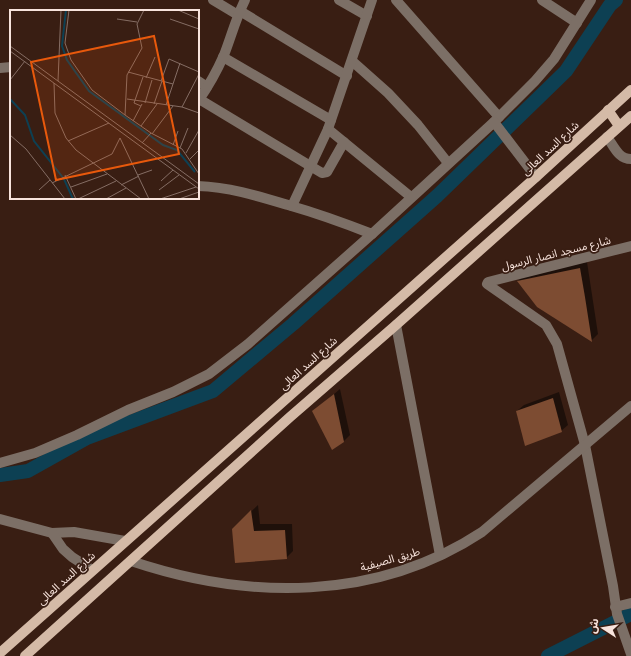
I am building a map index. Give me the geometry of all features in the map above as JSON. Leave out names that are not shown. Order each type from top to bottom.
[{"type":"main road","name":"شارع السد العالى","points":[[0,654],[92,570],[536,177],[631,90]]},
{"type":"main road","points":[[608,110],[619,126]]},
{"type":"main road","points":[[25,656],[290,417],[631,116]]},
{"type":"main road","points":[[281,404],[290,417]]},
{"type":"street","points":[[213,0],[239,13],[347,76]]},
{"type":"street","points":[[245,0],[223,57],[199,100],[322,173],[327,172],[344,142]]},
{"type":"street","points":[[339,0],[367,16]]},
{"type":"street","points":[[292,206],[329,125],[372,0]]},
{"type":"street","points":[[396,0],[497,122],[509,141],[536,177]]},
{"type":"street","points":[[542,0],[577,23]]},
{"type":"street","points":[[0,463],[35,453],[128,410],[173,392],[209,374],[248,344],[372,234],[448,163],[497,122],[554,59],[591,0]]},
{"type":"street","points":[[223,57],[329,125],[344,142],[411,197]]},
{"type":"street","points":[[352,61],[388,93],[418,125],[448,163]]},
{"type":"street","points":[[0,68],[10,67]]},
{"type":"street","points":[[199,82],[207,87]]},
{"type":"street","points":[[608,137],[620,155],[627,159],[631,159]]},
{"type":"street","points":[[199,186],[220,187],[244,191],[372,234]]},
{"type":"street","name":"شارع مسجد انصار الرسول","points":[[585,445],[560,351],[552,334],[546,326],[487,284],[488,282],[631,246]]},
{"type":"street","points":[[396,325],[440,555]]},
{"type":"street","name":"طريق الصيفية","points":[[131,561],[182,577],[208,582],[234,586],[288,588],[321,586],[368,580],[412,568],[465,543],[482,532],[631,406]]},
{"type":"street","points":[[585,445],[613,586],[616,611],[631,654]]},
{"type":"street","points":[[0,519],[52,532],[74,532],[125,541]]},
{"type":"street","points":[[52,532],[63,549],[72,557],[92,570]]},
{"type":"street","points":[[616,611],[631,603]]},
{"type":"building","points":[[580,268],[592,342],[537,307],[517,281]]},
{"type":"building","points":[[334,394],[344,442],[332,450],[312,411]]},
{"type":"building","points":[[553,398],[562,432],[525,446],[516,411]]},
{"type":"building","points":[[251,510],[254,531],[285,530],[287,559],[235,563],[232,529]]},
{"type":"waterway","points":[[0,475],[28,471],[87,438],[213,391],[293,324],[437,196],[566,71],[610,5],[616,0]]},
{"type":"waterway","points":[[548,656],[631,614]]}]
